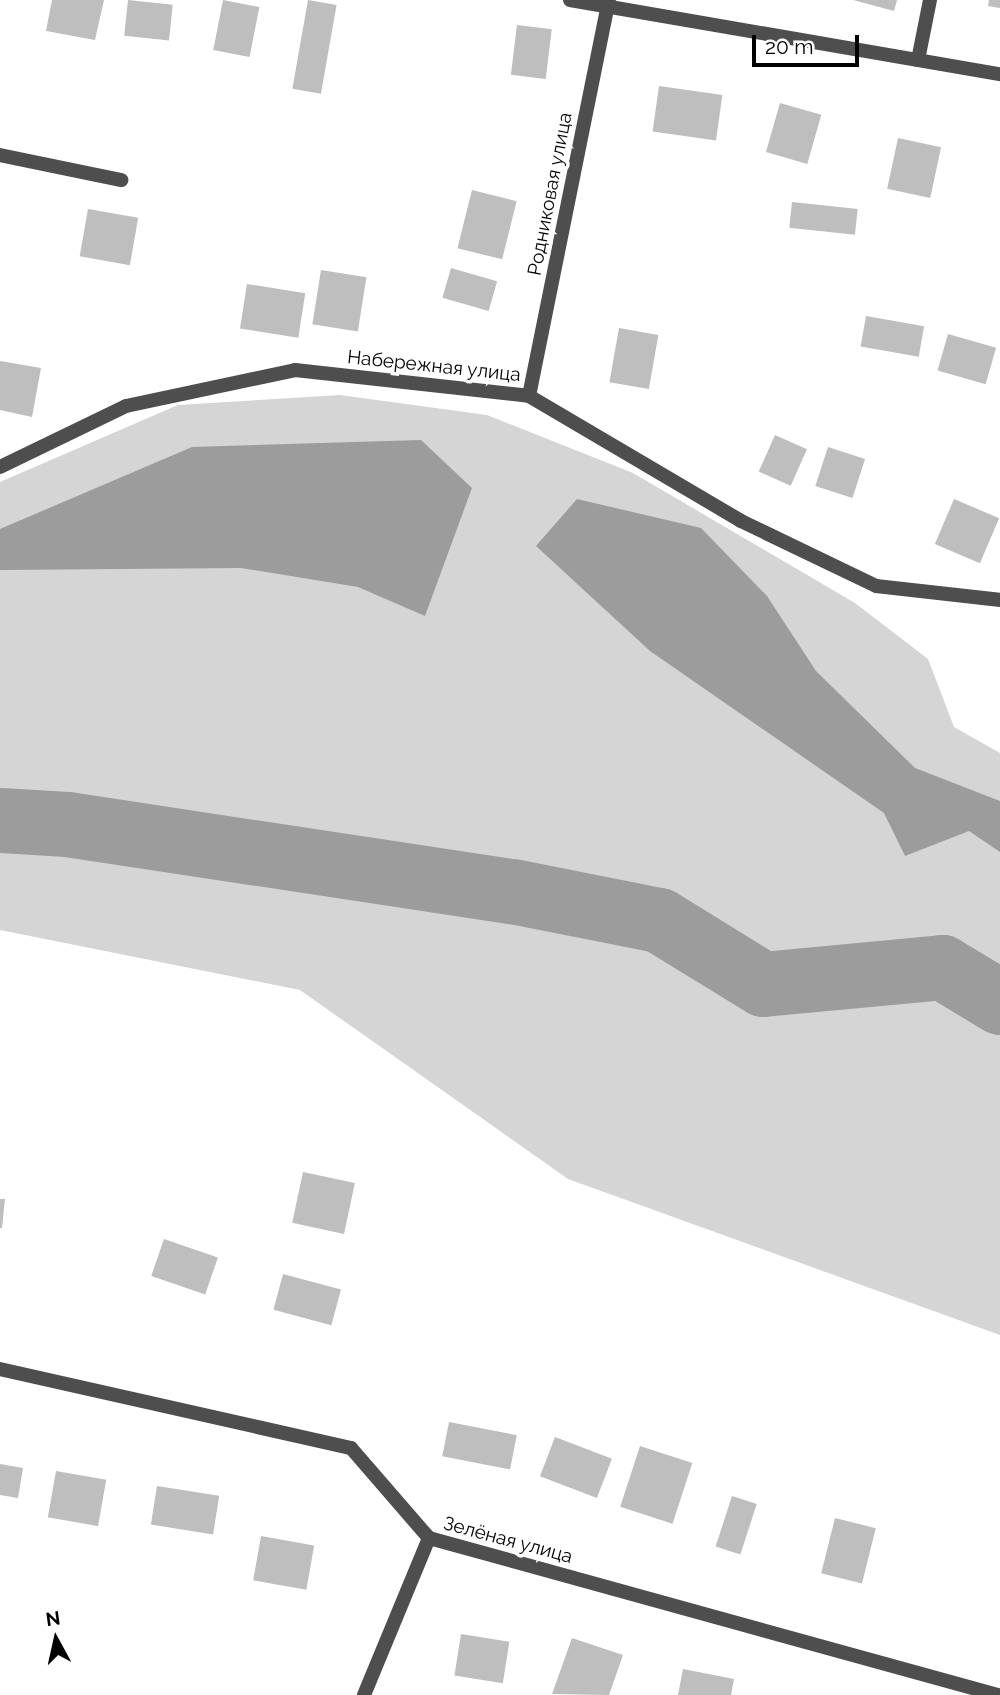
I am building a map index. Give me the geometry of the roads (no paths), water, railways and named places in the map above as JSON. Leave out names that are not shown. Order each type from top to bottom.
[{"type":"street","points":[[570,0],[608,4],[1000,74]]},
{"type":"street","points":[[919,60],[930,0]]},
{"type":"street","name":"Родниковая улица","points":[[528,396],[608,4]]},
{"type":"street","points":[[0,155],[121,180]]},
{"type":"street","name":"Набережная улица","points":[[0,467],[125,406],[295,370],[528,396],[740,521],[876,586],[1000,600]]},
{"type":"street","name":"Зелёная улица","points":[[0,1369],[351,1448],[429,1538],[998,1695]]},
{"type":"street","points":[[363,1695],[429,1538]]},
{"type":"waterway","points":[[0,820],[67,824],[512,891],[659,920],[763,984],[942,967],[1000,1002]]}]
